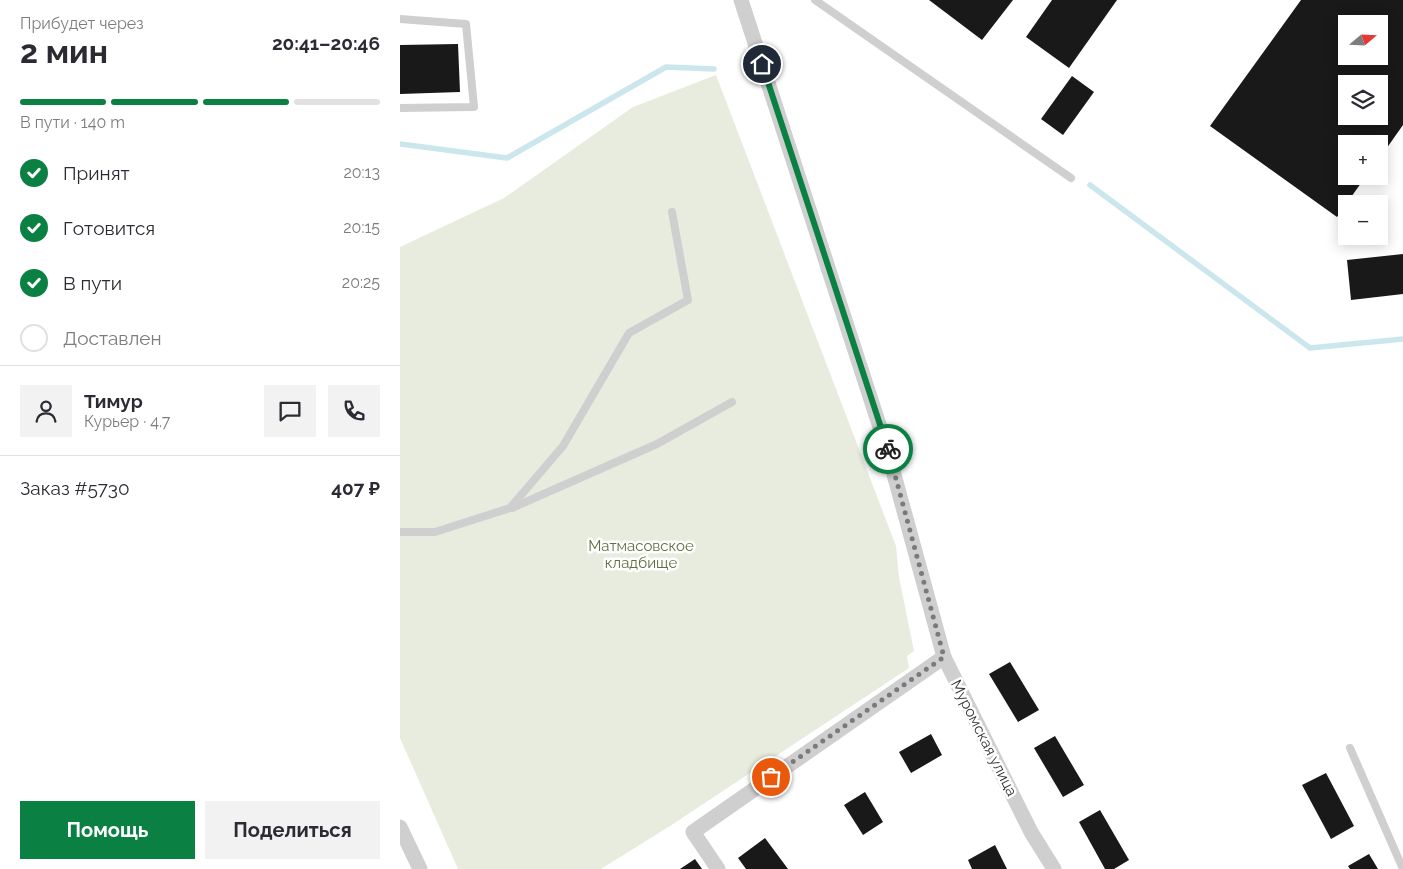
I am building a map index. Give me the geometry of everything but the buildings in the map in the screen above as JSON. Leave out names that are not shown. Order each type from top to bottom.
[{"type":"street","name":"Муромская улица","points":[[741,0],[888,449],[944,657],[1032,832],[1054,869]]},
{"type":"street","points":[[718,869],[693,832],[944,657]]},
{"type":"street","points":[[400,827],[420,869]]},
{"type":"lane","points":[[815,0],[1070,178]]},
{"type":"lane","points":[[400,19],[466,24],[474,107],[400,108]]},
{"type":"lane","points":[[510,508],[564,446],[629,333],[688,300],[672,212]]},
{"type":"lane","points":[[400,532],[435,532],[510,508],[657,444],[732,402]]},
{"type":"lane","points":[[1350,748],[1403,869]]},
{"type":"green space","name":"Матмасовское кладбище","points":[[716,75],[896,546],[899,577],[914,651],[907,656],[909,668],[670,826],[601,869],[458,869],[400,738],[400,247],[504,198],[633,107]]},
{"type":"waterway","points":[[400,144],[507,158],[666,67],[714,69]]},
{"type":"waterway","points":[[1090,185],[1310,348],[1403,339]]},
{"type":"way so far","points":[[771,777],[944,657],[888,449]]},
{"type":"route","points":[[762,64],[888,449]]}]
